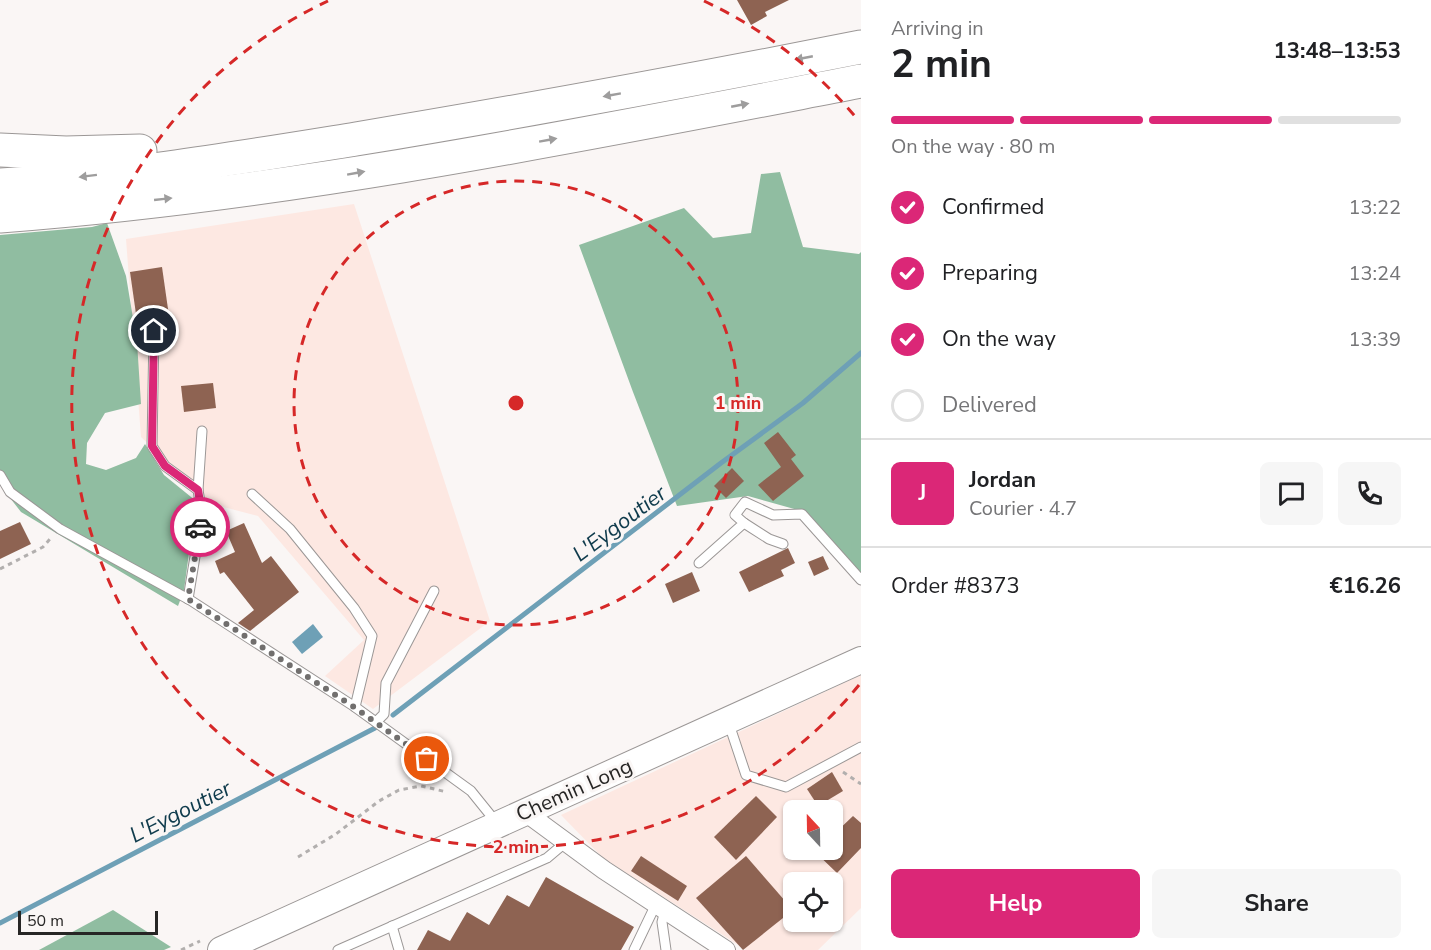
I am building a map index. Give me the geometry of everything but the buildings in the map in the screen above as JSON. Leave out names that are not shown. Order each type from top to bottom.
[{"type":"highway","points":[[0,185],[238,158],[632,92],[861,47]]},
{"type":"highway","points":[[0,216],[282,186],[635,125],[861,81]]},
{"type":"highway","points":[[0,150],[66,153],[170,150],[411,129]]},
{"type":"main road","name":"Chemin Long","points":[[221,950],[861,660]]},
{"type":"street","points":[[525,812],[726,950]]},
{"type":"lane","points":[[154,331],[152,446],[165,466],[198,490]]},
{"type":"lane","points":[[188,599],[202,514],[198,490],[202,431]]},
{"type":"lane","points":[[0,475],[10,492],[60,529],[188,599],[376,722],[471,791],[497,824]]},
{"type":"lane","points":[[252,494],[290,529],[354,608],[372,636],[354,707]]},
{"type":"lane","points":[[783,544],[769,539],[735,515],[745,501],[773,515],[802,514],[861,580]]},
{"type":"lane","points":[[699,563],[744,523]]},
{"type":"lane","points":[[376,722],[384,714],[386,684],[434,591]]},
{"type":"lane","points":[[728,720],[746,775],[786,787],[861,747]]},
{"type":"lane","points":[[338,950],[547,858],[566,842]]},
{"type":"lane","points":[[634,950],[661,907]]},
{"type":"lane","points":[[661,907],[666,950]]},
{"type":"lane","points":[[392,926],[399,950]]},
{"type":"path","points":[[0,569],[43,547],[60,529]]},
{"type":"path","points":[[298,857],[336,834],[379,801],[399,790],[421,786],[447,792],[462,784]]},
{"type":"shaded area","points":[[354,204],[490,621],[373,709],[325,676],[364,640],[258,516],[212,504],[141,437],[126,239]]},
{"type":"shaded area","points":[[861,675],[861,908],[843,926],[843,872],[783,872],[783,932],[836,932],[818,950],[746,950],[603,858],[561,815]]},
{"type":"green space","points":[[780,172],[803,247],[859,254],[861,252],[861,574],[805,512],[748,496],[677,506],[579,245],[684,208],[713,238],[751,233],[761,174]]},
{"type":"green space","points":[[107,223],[126,276],[137,342],[141,404],[105,413],[87,443],[86,464],[106,470],[136,458],[145,444],[164,475],[196,501],[184,590],[178,606],[21,512],[0,485],[0,235],[92,227]]},
{"type":"green space","points":[[113,910],[171,947],[164,950],[39,950]]},
{"type":"water","points":[[313,624],[323,637],[302,654],[292,642]]},
{"type":"waterway","name":"L'Eygoutier","points":[[393,715],[721,463],[803,403],[861,353]]},
{"type":"waterway","name":"L'Eygoutier","points":[[0,923],[375,728]]},
{"type":"way so far","points":[[200,527],[188,599],[354,707],[427,759]]},
{"type":"route","points":[[154,331],[152,446],[165,466],[198,490],[202,514],[200,527]]}]
